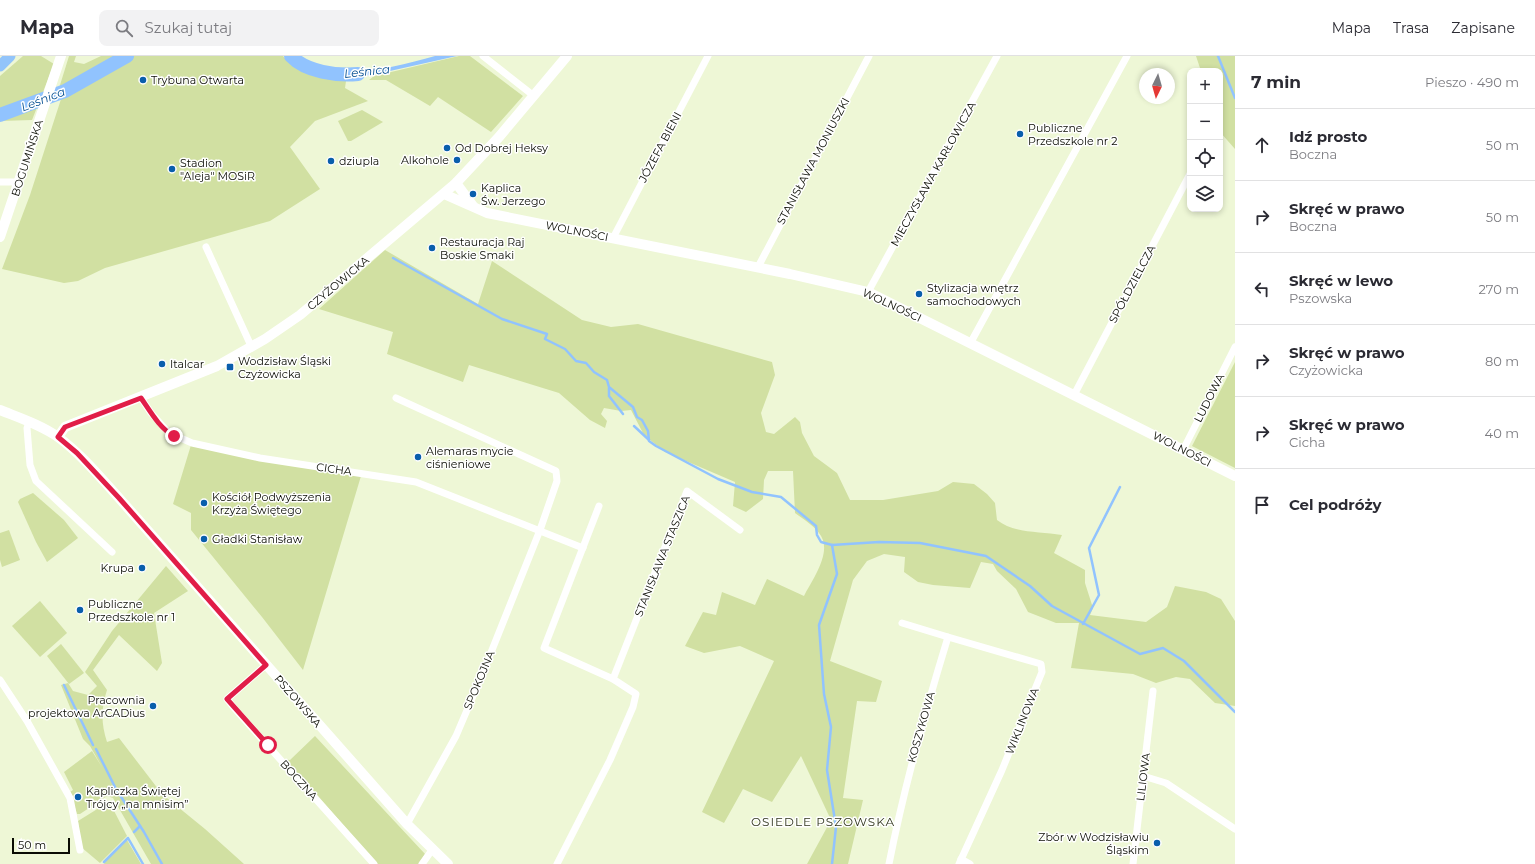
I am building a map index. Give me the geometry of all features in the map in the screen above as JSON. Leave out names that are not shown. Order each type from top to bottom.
[{"type":"main road","points":[[0,66],[10,56]]},
{"type":"street","name":"BOGUMIŃSKA","points":[[0,237],[61,56]]},
{"type":"street","points":[[483,56],[534,96]]},
{"type":"street","name":"CZYŻOWICKA","points":[[58,437],[65,427],[141,398],[217,366],[252,348],[300,315],[456,183],[534,96],[567,56]]},
{"type":"street","name":"JÓZEFA BIENI","points":[[613,238],[708,56]]},
{"type":"street","name":"STANISŁAWA MONIUSZKI","points":[[758,267],[869,56]]},
{"type":"street","name":"MIECZYSŁAWA KARŁOWICZA","points":[[868,292],[997,56]]},
{"type":"street","points":[[970,342],[1127,56]]},
{"type":"street","name":"SPÓŁDZIELCZA","points":[[1074,394],[1189,176]]},
{"type":"street","points":[[0,182],[18,182]]},
{"type":"street","points":[[456,183],[473,206]]},
{"type":"street","name":"WOLNOŚCI","points":[[444,194],[487,213],[758,267],[868,292],[1235,476]]},
{"type":"street","points":[[206,247],[252,348]]},
{"type":"street","name":"LUDOWA","points":[[1183,450],[1235,347]]},
{"type":"street","name":"CICHA","points":[[141,398],[169,433],[192,443],[260,458],[416,482],[583,548]]},
{"type":"street","points":[[396,398],[556,471],[558,481],[540,530]]},
{"type":"street","name":"PSZOWSKA","points":[[0,410],[30,422],[58,437],[77,453],[119,498],[407,824],[448,864]]},
{"type":"street","points":[[30,422],[28,428],[30,465],[36,481],[112,552]]},
{"type":"street","name":"STANISŁAWA STASZICA","points":[[613,680],[687,491],[740,530]]},
{"type":"street","points":[[557,864],[610,760],[633,707],[636,694],[613,680],[544,648],[599,506]]},
{"type":"street","name":"SPOKOJNA","points":[[407,824],[456,736],[540,530]]},
{"type":"street","points":[[902,623],[948,637]]},
{"type":"street","name":"WIKLINOWA","points":[[948,637],[1041,664],[1042,672],[1002,770],[960,861]]},
{"type":"street","name":"KOSZYKOWA","points":[[888,864],[900,804],[916,743],[948,637]]},
{"type":"street","name":"BOCZNA","points":[[266,665],[227,699],[234,710],[374,864]]},
{"type":"street","points":[[0,680],[27,721],[70,798],[80,850]]},
{"type":"street","name":"LILIOWA","points":[[1133,864],[1153,691]]},
{"type":"street","points":[[1143,776],[1166,783],[1235,829]]},
{"type":"street","points":[[422,864],[432,850]]},
{"type":"street","points":[[960,861],[970,864]]},
{"type":"green space","points":[[23,56],[41,56],[54,64],[32,120],[0,121],[0,76]]},
{"type":"green space","points":[[69,56],[76,56],[74,62],[84,64],[101,56],[130,56],[56,98]]},
{"type":"green space","name":"Stadion \"Aleja\" MOSiR","points":[[133,56],[283,56],[296,67],[304,71],[346,81],[345,88],[368,101],[315,121],[290,147],[320,189],[270,221],[105,268],[78,281],[64,283],[2,269],[30,195],[62,96]]},
{"type":"green space","points":[[459,56],[470,56],[523,96],[491,132],[438,97],[430,106],[386,80],[369,80],[374,76]]},
{"type":"green space","points":[[1196,56],[1235,56],[1235,149],[1223,135],[1223,68],[1200,68]]},
{"type":"green space","points":[[362,110],[383,122],[351,141],[348,141],[338,121]]},
{"type":"green space","points":[[385,250],[478,304],[492,261],[582,320],[611,327],[638,324],[772,362],[775,375],[761,413],[766,432],[774,434],[795,417],[800,422],[802,433],[814,456],[837,473],[850,500],[883,500],[938,491],[953,482],[974,484],[987,494],[995,503],[997,520],[1012,528],[1020,530],[1062,535],[1054,553],[1085,570],[1085,583],[1093,608],[1090,615],[1146,622],[1167,607],[1175,586],[1206,592],[1221,599],[1235,621],[1235,706],[1215,703],[1190,679],[1176,677],[1156,683],[1133,674],[1071,668],[1079,623],[1056,623],[1028,612],[1016,589],[997,571],[993,564],[981,562],[970,588],[933,585],[918,582],[904,572],[905,557],[884,554],[867,561],[853,580],[830,661],[882,681],[876,702],[857,701],[843,798],[863,800],[848,864],[807,864],[831,820],[801,756],[772,802],[743,789],[724,823],[702,812],[774,661],[740,646],[704,653],[685,646],[703,612],[716,615],[722,592],[755,605],[767,579],[804,596],[820,565],[824,548],[823,540],[817,530],[795,513],[793,471],[768,471],[764,480],[763,499],[746,512],[733,506],[735,482],[665,452],[644,435],[631,410],[621,411],[604,408],[601,414],[607,421],[605,428],[590,420],[559,393],[469,365],[463,382],[387,354],[393,332],[319,309]]},
{"type":"green space","points":[[1235,362],[1235,468],[1192,446]]},
{"type":"green space","points":[[191,445],[361,476],[303,670],[191,530],[191,513],[173,504]]},
{"type":"green space","points":[[33,493],[64,520],[78,538],[47,562],[36,542],[18,502],[20,499]]},
{"type":"green space","points":[[9,530],[20,560],[2,567],[0,560],[0,533]]},
{"type":"green space","points":[[166,566],[188,591],[154,613],[162,663],[157,671],[119,635],[93,670],[107,690],[102,716],[105,735],[107,742],[119,738],[162,794],[205,829],[244,864],[151,864],[113,798],[107,796],[80,814],[77,814],[70,792],[73,790],[64,772],[92,751],[102,767],[90,746],[83,739],[61,685],[68,683],[73,691],[88,695],[97,686],[85,672],[112,631]]},
{"type":"green space","points":[[40,601],[67,633],[40,657],[12,626]]},
{"type":"green space","points":[[61,644],[84,673],[69,684],[47,656]]},
{"type":"green space","points":[[315,736],[425,854],[419,864],[377,864],[306,782],[283,759],[290,760]]},
{"type":"green space","points":[[107,803],[111,805],[127,836],[100,863],[81,847],[78,821]]},
{"type":"green space","points":[[127,840],[141,864],[104,864],[106,860]]},
{"type":"water","points":[[435,56],[457,56],[372,75],[338,78],[339,72],[375,70]]},
{"type":"waterway","name":"Leśnica","points":[[0,115],[65,91],[127,56]]},
{"type":"waterway","name":"Leśnica","points":[[291,56],[305,66],[322,72],[358,74]]},
{"type":"waterway","points":[[1218,56],[1235,98]]},
{"type":"waterway","points":[[393,258],[502,319],[547,334],[545,339],[565,349],[576,361],[586,363],[594,372],[607,380],[609,387],[633,407],[637,417],[642,420],[648,431],[649,441],[718,479],[752,492],[781,497],[816,526],[817,535],[821,542],[832,545],[879,542],[920,543],[986,556],[1030,586],[1052,606],[1140,654],[1163,648],[1184,661],[1235,712]]},
{"type":"waterway","points":[[609,388],[609,396],[623,414]]},
{"type":"waterway","points":[[634,426],[649,440]]},
{"type":"waterway","points":[[1083,624],[1099,595],[1089,548],[1120,487]]},
{"type":"waterway","points":[[832,545],[837,574],[819,625],[824,694],[831,727],[827,770],[836,827],[832,864]]},
{"type":"waterway","points":[[64,685],[93,745]]},
{"type":"waterway","points":[[96,749],[116,789],[144,832],[162,864]]},
{"type":"waterway","points":[[134,832],[140,826]]},
{"type":"waterway","points":[[104,862],[128,838],[143,864]]},
{"type":"place","name":"Trybuna Otwarta","points":[[143,80]]},
{"type":"place","name":"Publiczne Przedszkole nr 2","points":[[1020,134]]},
{"type":"place","name":"Od Dobrej Heksy","points":[[447,148]]},
{"type":"place","name":"Alkohole","points":[[457,160]]},
{"type":"place","name":"dziupla","points":[[331,161]]},
{"type":"place","name":"Stadion \"Aleja\" MOSiR","points":[[172,169]]},
{"type":"place","name":"Kaplica Św. Jerzego","points":[[473,194]]},
{"type":"place","name":"Restauracja Raj Boskie Smaki","points":[[432,248]]},
{"type":"place","name":"Stylizacja wnętrz samochodowych","points":[[919,294]]},
{"type":"place","name":"Italcar","points":[[162,364]]},
{"type":"place","name":"Wodzisław Śląski Czyżowicka","points":[[230,367]]},
{"type":"place","name":"Alemaras mycie ciśnieniowe","points":[[418,457]]},
{"type":"place","name":"Kościół Podwyższenia Krzyża Świętego","points":[[204,503]]},
{"type":"place","name":"Gładki Stanisław","points":[[204,539]]},
{"type":"place","name":"Krupa","points":[[142,568]]},
{"type":"place","name":"Publiczne Przedszkole nr 1","points":[[80,610]]},
{"type":"place","name":"Pracownia projektowa ArCADius","points":[[153,706]]},
{"type":"place","name":"Kapliczka Świętej Trójcy „na mnisim”","points":[[78,797]]},
{"type":"place","name":"Zbór w Wodzisławiu Śląskim","points":[[1157,843]]},
{"type":"district","name":"OSIEDLE PSZOWSKA","points":[[823,821]]},
{"type":"route","points":[[174,436],[169,433],[141,398],[65,427],[58,437],[77,453],[119,498],[266,665],[227,699],[234,710],[268,745]]}]
